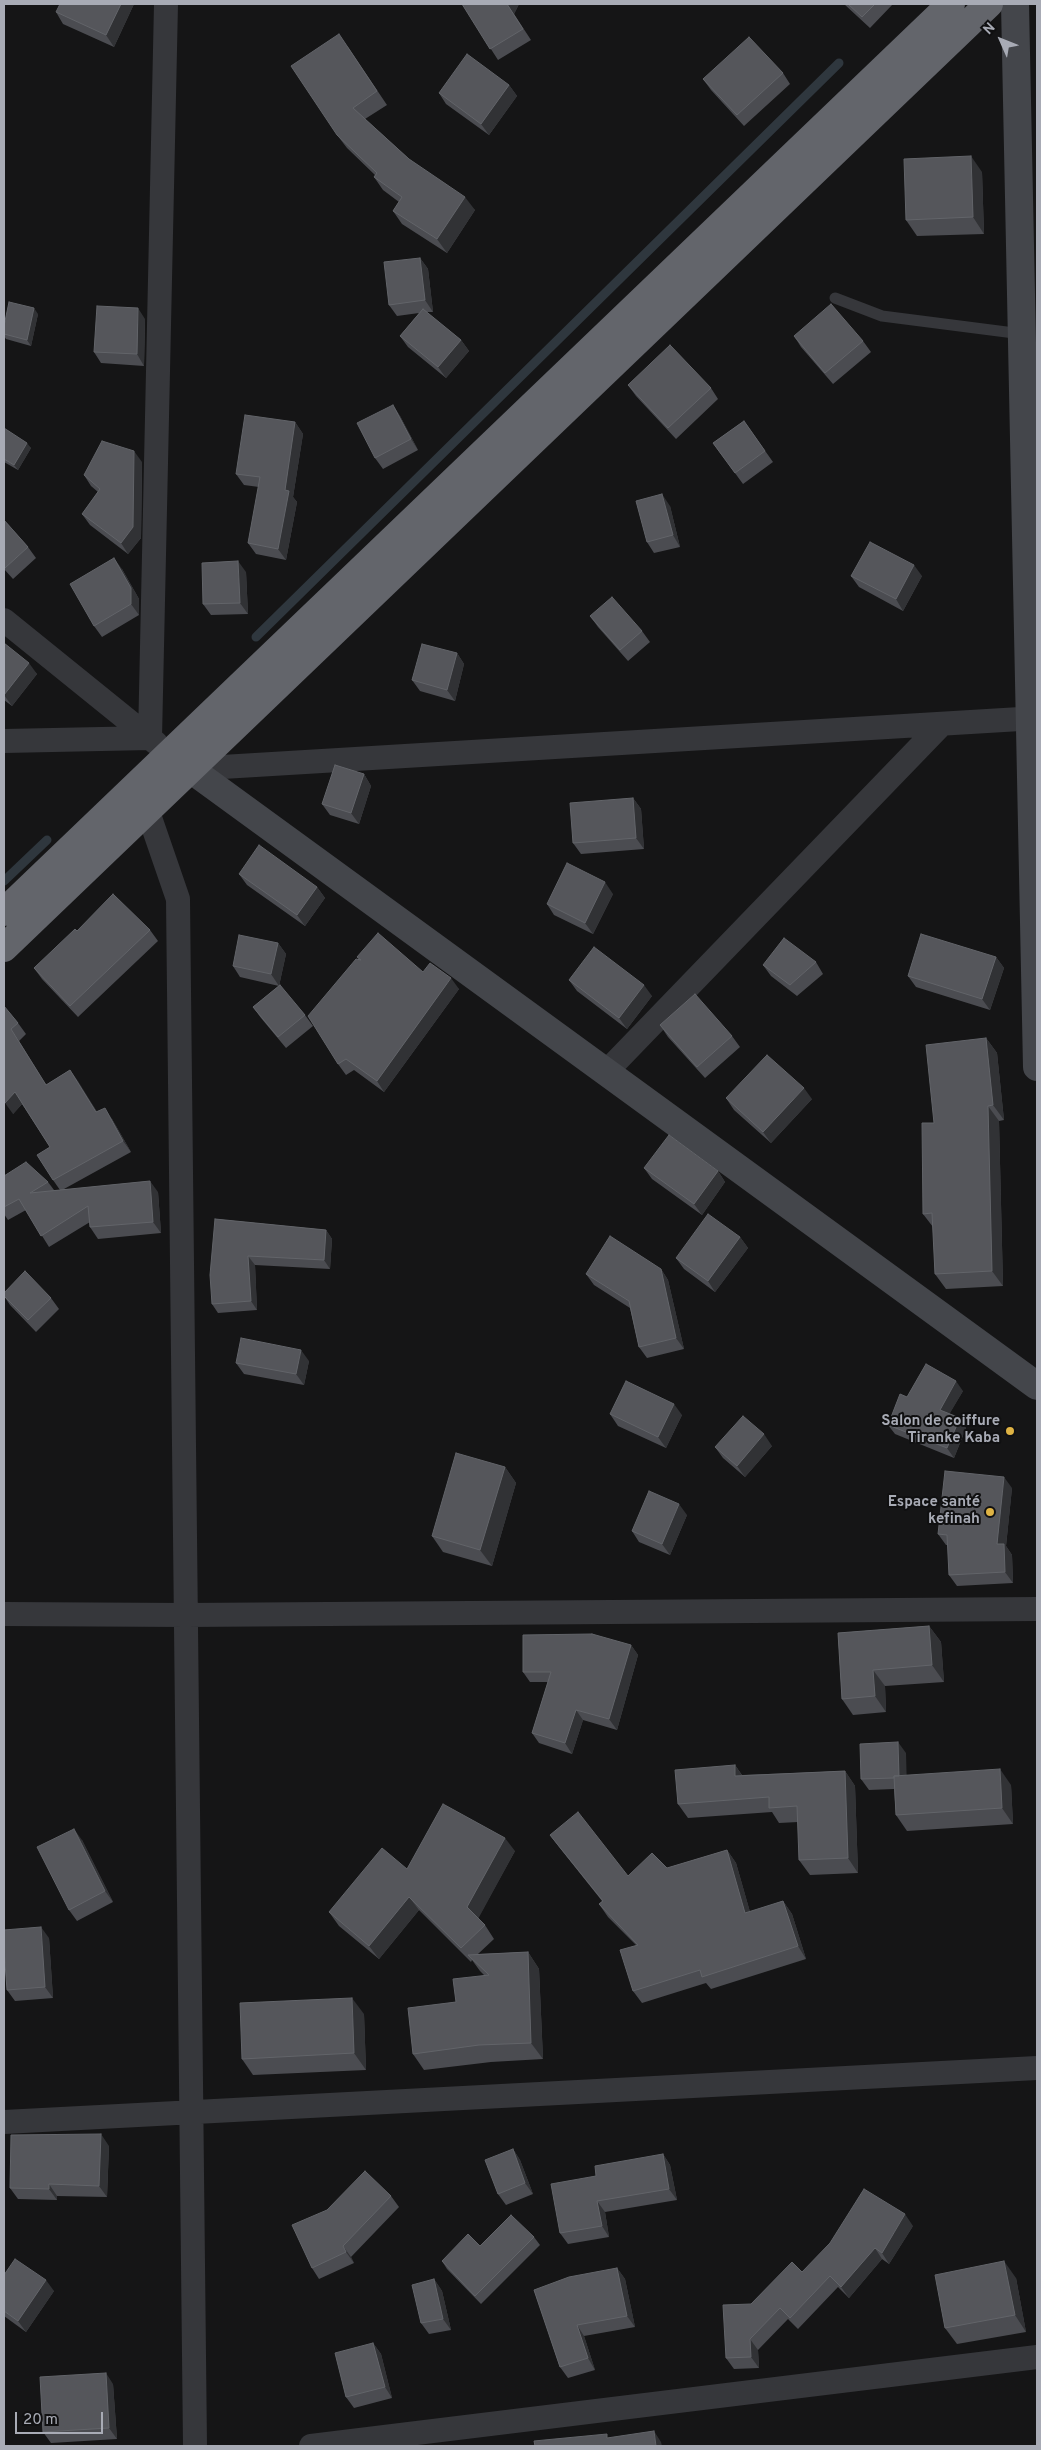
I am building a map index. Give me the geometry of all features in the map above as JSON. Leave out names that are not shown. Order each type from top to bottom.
[{"type":"highway","points":[[4,912],[951,4]]},
{"type":"highway","points":[[4,948],[147,809],[169,753],[989,4]]},
{"type":"street","points":[[166,4],[169,753]]},
{"type":"street","points":[[1015,4],[1022,334],[1033,648],[1037,1067]]},
{"type":"street","points":[[4,620],[169,753],[1037,1386]]},
{"type":"street","points":[[4,741],[169,753],[942,724],[1034,718]]},
{"type":"street","points":[[606,1072],[942,724]]},
{"type":"street","points":[[147,809],[178,899],[196,2446]]},
{"type":"street","points":[[4,1614],[186,1615],[1037,1609]]},
{"type":"street","points":[[4,2122],[1037,2068]]},
{"type":"street","points":[[311,2446],[1037,2357]]},
{"type":"lane","points":[[835,298],[882,316],[1022,334]]},
{"type":"building","points":[[60,4],[121,4],[106,35],[56,12]]},
{"type":"building","points":[[462,4],[507,4],[523,29],[490,49]]},
{"type":"building","points":[[848,4],[875,4],[862,17]]},
{"type":"building","points":[[339,34],[377,91],[353,108],[409,159],[465,197],[437,239],[393,211],[402,197],[374,177],[377,173],[337,135],[291,66]]},
{"type":"building","points":[[749,37],[783,73],[737,115],[703,79]]},
{"type":"building","points":[[467,54],[509,85],[481,124],[439,93]]},
{"type":"building","points":[[971,156],[973,217],[906,220],[904,159]]},
{"type":"building","points":[[420,258],[425,300],[389,305],[384,262]]},
{"type":"building","points":[[9,302],[34,308],[27,340],[4,334]]},
{"type":"building","points":[[831,304],[863,341],[825,373],[794,336]]},
{"type":"building","points":[[97,306],[138,308],[137,354],[94,352]]},
{"type":"building","points":[[423,309],[461,340],[438,367],[400,336]]},
{"type":"building","points":[[670,345],[711,388],[668,428],[628,385]]},
{"type":"building","points":[[393,405],[411,439],[375,458],[357,423]]},
{"type":"building","points":[[245,415],[295,422],[285,490],[289,491],[278,549],[248,543],[260,477],[236,474]]},
{"type":"building","points":[[744,421],[765,451],[735,473],[713,443]]},
{"type":"building","points":[[4,428],[27,443],[14,465],[4,459]]},
{"type":"building","points":[[102,441],[134,451],[133,527],[121,543],[82,514],[100,489],[84,475]]},
{"type":"building","points":[[662,494],[673,535],[647,542],[636,501]]},
{"type":"building","points":[[4,520],[28,547],[5,568],[4,566]]},
{"type":"building","points":[[870,542],[914,565],[896,599],[851,576]]},
{"type":"building","points":[[114,558],[131,588],[131,604],[94,626],[70,584]]},
{"type":"building","points":[[238,561],[240,603],[203,604],[202,563]]},
{"type":"building","points":[[612,597],[642,631],[620,650],[590,616]]},
{"type":"building","points":[[4,643],[29,663],[4,695]]},
{"type":"building","points":[[422,644],[457,653],[447,690],[412,680]]},
{"type":"building","points":[[335,765],[364,774],[351,813],[322,804]]},
{"type":"building","points":[[633,798],[636,838],[573,843],[570,803]]},
{"type":"building","points":[[259,845],[317,887],[297,915],[239,874]]},
{"type":"building","points":[[567,863],[605,882],[585,923],[547,904]]},
{"type":"building","points":[[113,894],[150,930],[70,1006],[34,968],[75,929],[77,931]]},
{"type":"building","points":[[378,933],[423,972],[430,963],[451,978],[377,1081],[346,1059],[338,1064],[308,1016],[356,959],[361,960],[357,957]]},
{"type":"building","points":[[921,934],[996,957],[982,999],[908,976]]},
{"type":"building","points":[[239,935],[278,943],[271,974],[233,966]]},
{"type":"building","points":[[784,938],[816,962],[790,985],[763,965]]},
{"type":"building","points":[[594,947],[644,985],[619,1018],[569,980]]},
{"type":"building","points":[[280,985],[305,1015],[278,1037],[253,1007]]},
{"type":"building","points":[[695,994],[732,1036],[697,1067],[660,1025]]},
{"type":"building","points":[[4,1006],[18,1023],[11,1029],[46,1085],[70,1070],[96,1112],[105,1108],[123,1141],[53,1180],[37,1155],[50,1147],[15,1092],[5,1103],[4,1100]]},
{"type":"building","points":[[986,1038],[993,1105],[988,1106],[992,1271],[935,1274],[932,1213],[923,1214],[922,1123],[934,1123],[926,1045]]},
{"type":"building","points":[[767,1055],[804,1088],[763,1132],[726,1098]]},
{"type":"building","points":[[669,1135],[718,1171],[694,1204],[644,1168]]},
{"type":"building","points":[[26,1162],[48,1182],[30,1193],[150,1181],[153,1222],[90,1227],[88,1206],[41,1236],[19,1199],[4,1207],[4,1176]]},
{"type":"building","points":[[708,1214],[740,1237],[708,1281],[676,1258]]},
{"type":"building","points":[[215,1219],[326,1230],[324,1260],[248,1256],[251,1301],[212,1304],[210,1275]]},
{"type":"building","points":[[610,1236],[661,1269],[676,1338],[639,1347],[629,1301],[586,1274]]},
{"type":"building","points":[[25,1271],[51,1298],[28,1320],[4,1296],[4,1293]]},
{"type":"building","points":[[241,1338],[301,1350],[296,1374],[236,1363]]},
{"type":"building","points":[[926,1364],[956,1381],[940,1410],[960,1418],[947,1448],[888,1425],[900,1394],[907,1397]]},
{"type":"building","points":[[626,1381],[674,1404],[658,1437],[610,1414]]},
{"type":"building","points":[[743,1416],[764,1434],[737,1466],[715,1447]]},
{"type":"building","points":[[456,1453],[505,1467],[480,1550],[432,1536]]},
{"type":"building","points":[[945,1471],[1004,1477],[997,1544],[1004,1544],[1005,1572],[949,1575],[947,1535],[938,1534]]},
{"type":"building","points":[[649,1491],[679,1504],[662,1544],[632,1531]]},
{"type":"building","points":[[929,1626],[932,1665],[873,1670],[875,1696],[842,1699],[838,1633]]},
{"type":"building","points":[[592,1634],[631,1645],[609,1719],[576,1710],[565,1743],[532,1733],[551,1672],[523,1672],[523,1635]]},
{"type":"building","points":[[898,1742],[899,1776],[894,1776],[894,1778],[861,1779],[860,1744]]},
{"type":"building","points":[[735,1765],[735,1776],[845,1771],[848,1858],[799,1860],[797,1806],[769,1808],[769,1797],[678,1804],[675,1770]]},
{"type":"building","points":[[1000,1769],[1002,1808],[896,1815],[894,1776]]},
{"type":"building","points":[[443,1804],[505,1838],[467,1907],[485,1925],[461,1948],[409,1897],[369,1946],[329,1912],[382,1848],[407,1869]]},
{"type":"building","points":[[578,1812],[628,1876],[652,1853],[667,1868],[727,1850],[745,1913],[783,1901],[798,1946],[702,1977],[700,1970],[633,1991],[620,1950],[638,1945],[599,1904],[603,1901],[550,1835]]},
{"type":"building","points":[[74,1829],[105,1891],[69,1910],[37,1847]]},
{"type":"building","points":[[41,1927],[45,1987],[7,1990],[4,1930]]},
{"type":"building","points":[[528,1952],[531,2043],[479,2045],[413,2054],[408,2008],[456,2002],[453,1979],[489,1975],[468,1955]]},
{"type":"building","points":[[352,1998],[354,2053],[242,2059],[240,2003]]},
{"type":"building","points":[[101,2134],[99,2186],[49,2184],[49,2189],[10,2188],[11,2135]]},
{"type":"building","points":[[513,2149],[525,2183],[498,2194],[485,2160]]},
{"type":"building","points":[[663,2154],[669,2189],[597,2201],[602,2226],[560,2233],[551,2184],[596,2176],[595,2166]]},
{"type":"building","points":[[365,2171],[391,2196],[343,2246],[346,2252],[312,2268],[292,2225],[327,2210]]},
{"type":"building","points":[[864,2189],[905,2214],[882,2253],[875,2248],[841,2287],[830,2276],[790,2318],[780,2308],[750,2339],[751,2357],[726,2358],[723,2305],[751,2304],[792,2262],[802,2272],[830,2243]]},
{"type":"building","points":[[511,2215],[534,2237],[475,2296],[442,2261],[468,2234],[480,2246]]},
{"type":"building","points":[[15,2259],[46,2280],[18,2321],[4,2311],[4,2275]]},
{"type":"building","points":[[1004,2261],[1015,2315],[945,2328],[935,2275]]},
{"type":"building","points":[[617,2268],[627,2316],[577,2325],[588,2358],[560,2367],[534,2290],[569,2277]]},
{"type":"building","points":[[434,2279],[443,2319],[421,2323],[412,2285]]},
{"type":"building","points":[[373,2343],[385,2387],[346,2397],[335,2353]]},
{"type":"building","points":[[106,2373],[109,2428],[43,2432],[40,2377]]},
{"type":"building","points":[[654,2431],[656,2446],[535,2446],[534,2441],[607,2434],[607,2438]]},
{"type":"waterway","points":[[256,637],[839,63]]},
{"type":"waterway","points":[[4,881],[47,840]]},
{"type":"place","name":"Salon de coiffure Tiranke Kaba","points":[[1010,1431]]},
{"type":"place","name":"Espace santé kefinah","points":[[990,1512]]}]
